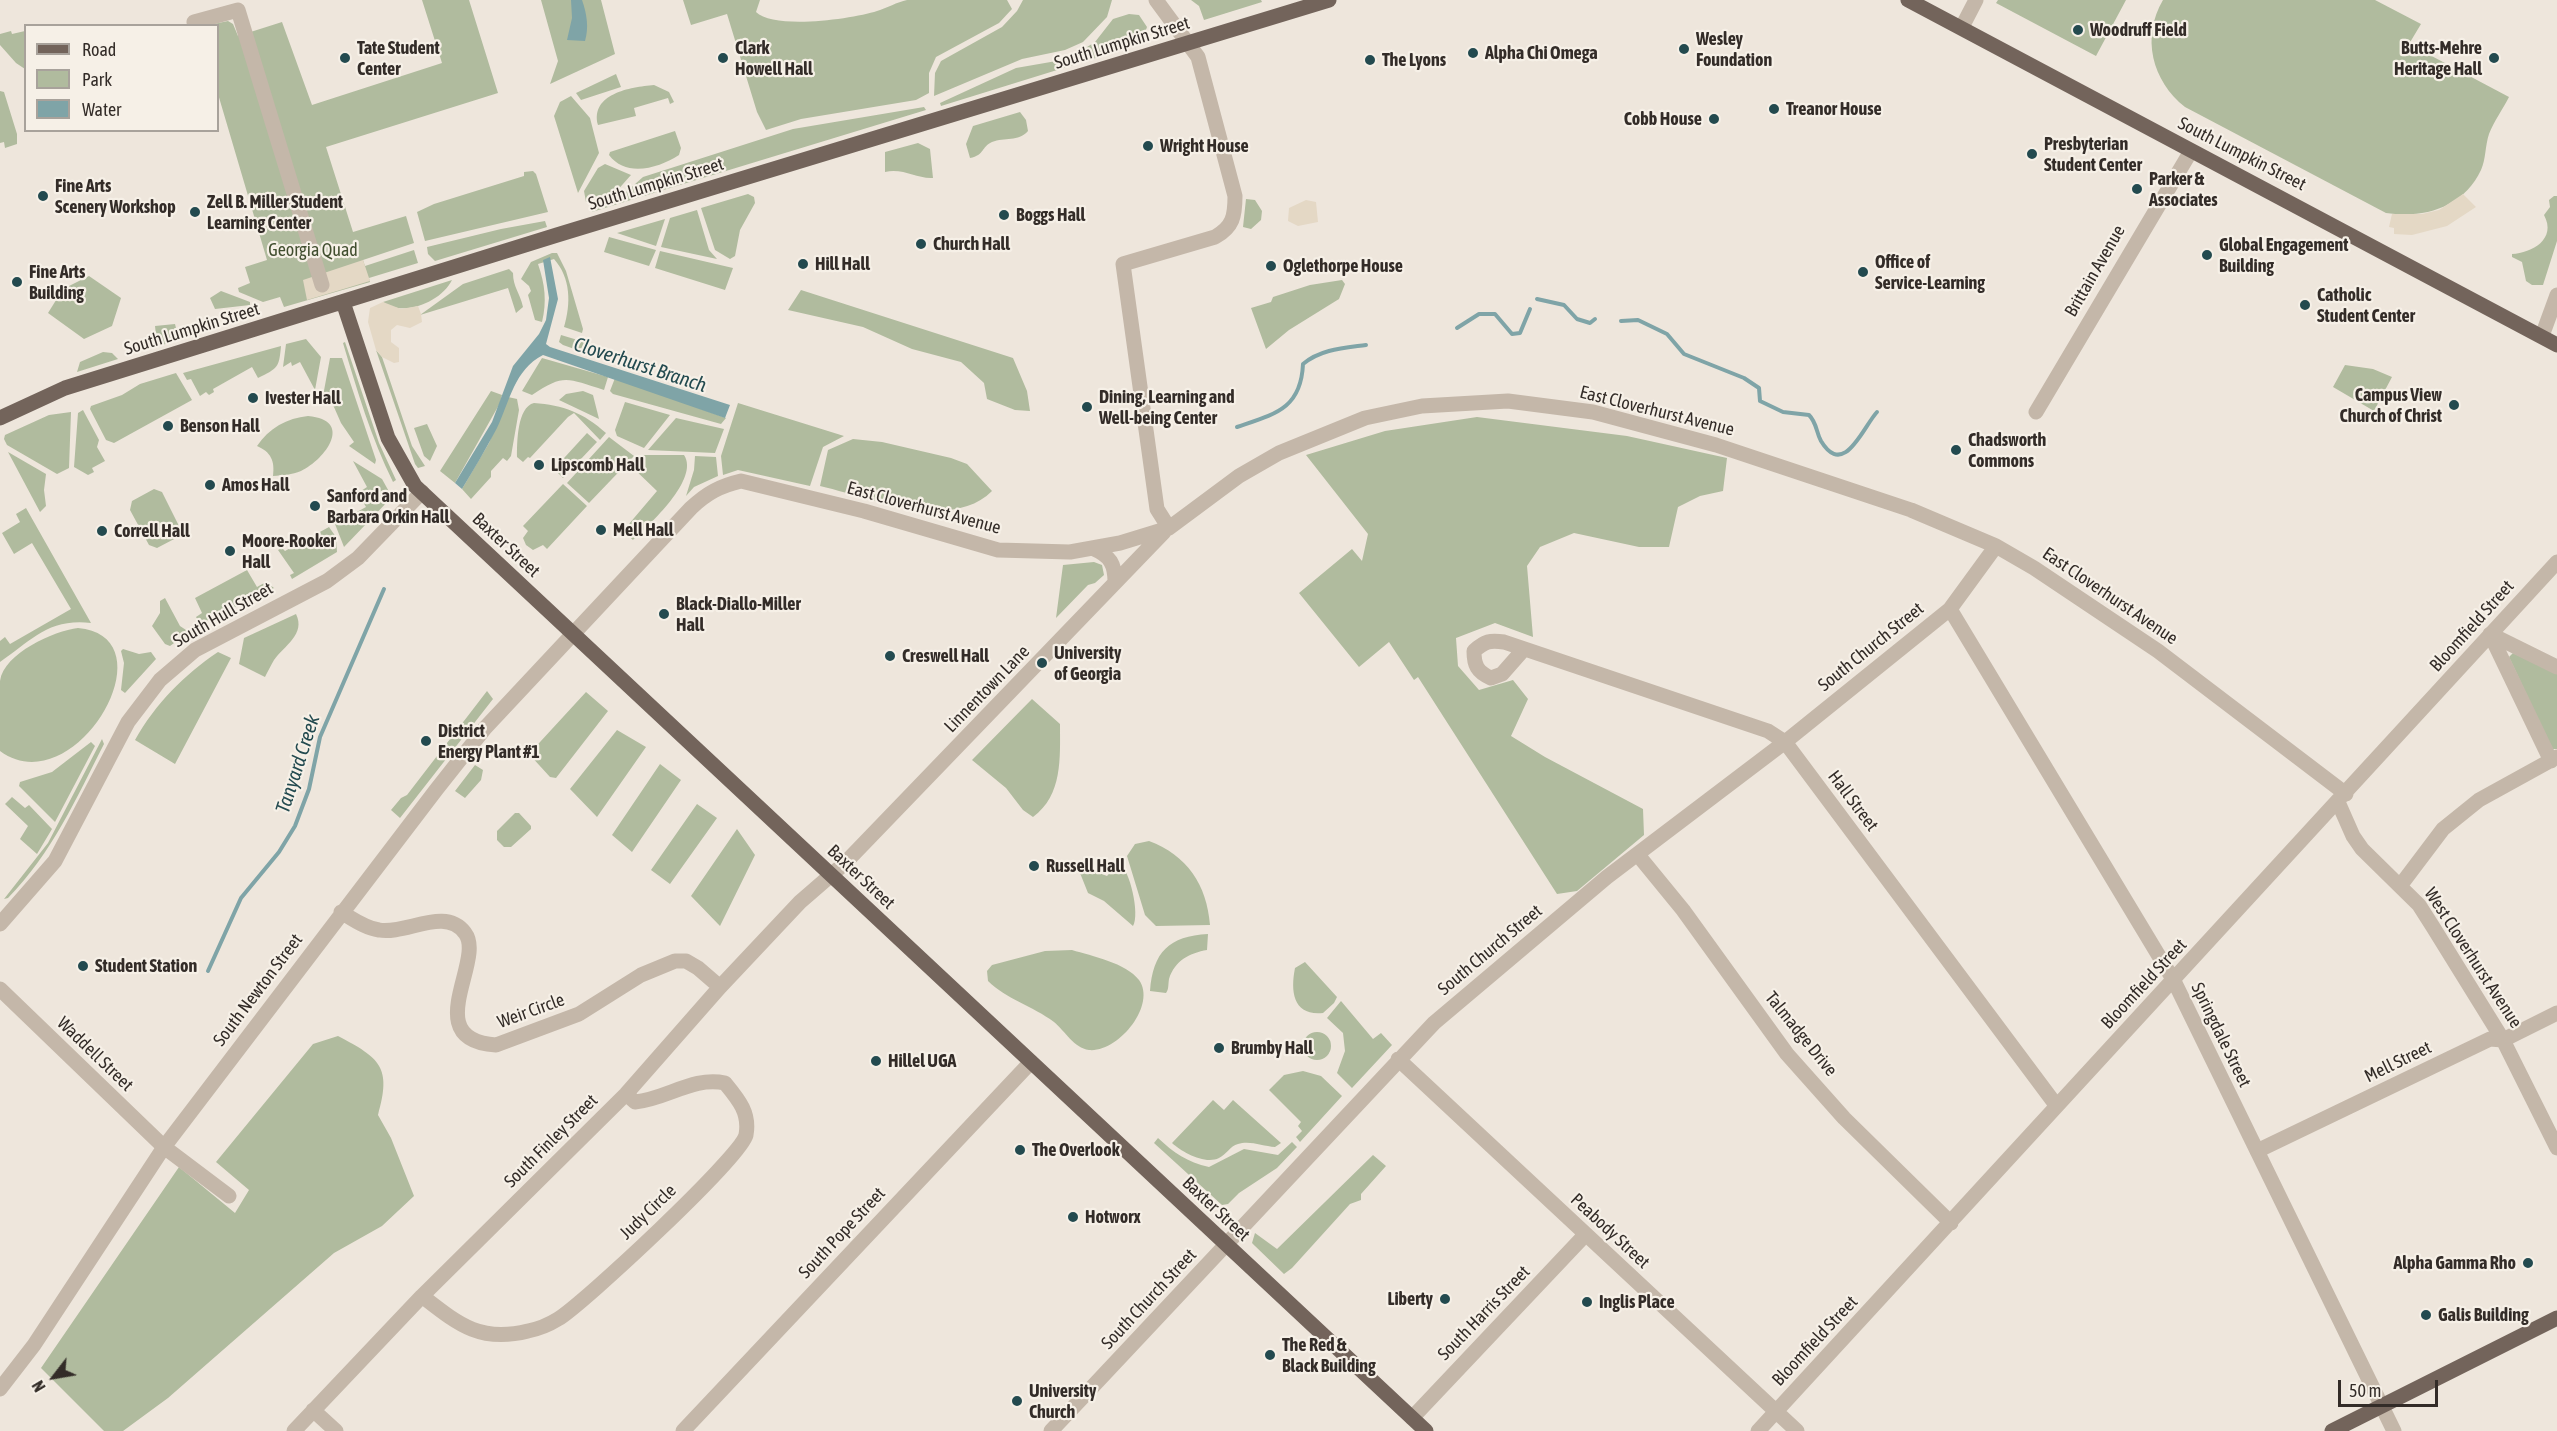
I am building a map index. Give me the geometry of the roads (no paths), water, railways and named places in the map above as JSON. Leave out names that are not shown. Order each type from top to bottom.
[{"type":"main road","name":"South Lumpkin Street","points":[[0,418],[65,388],[1329,0]]},
{"type":"main road","name":"South Lumpkin Street","points":[[1908,0],[2557,345]]},
{"type":"main road","name":"Baxter Street","points":[[344,302],[388,438],[399,460],[422,492],[1426,1431]]},
{"type":"main road","points":[[2332,1431],[2557,1318]]},
{"type":"street","points":[[1156,0],[1189,43],[1201,68],[1234,190],[1235,211],[1232,223],[1215,237],[1123,264],[1157,509],[1169,528]]},
{"type":"street","points":[[1962,27],[1976,0]]},
{"type":"street","points":[[194,22],[238,10],[322,285]]},
{"type":"street","name":"Brittain Avenue","points":[[2036,412],[2191,151]]},
{"type":"street","points":[[2542,336],[2557,295]]},
{"type":"street","name":"East Cloverhurst Avenue","points":[[573,634],[691,508],[707,493],[722,485],[741,481],[864,511],[998,550],[1048,553],[1094,549],[1169,528],[1239,476],[1279,453],[1365,418],[1422,406],[1508,400],[1593,412],[1716,445],[1911,510],[1996,546],[2089,603],[2158,651],[2342,798]]},
{"type":"street","name":"South Hull Street","points":[[0,924],[55,861],[128,722],[160,680],[195,650],[327,581],[358,558],[422,492]]},
{"type":"street","name":"Linnentown Lane","points":[[831,874],[845,863],[973,733],[1169,528]]},
{"type":"street","name":"South Church Street","points":[[1056,1429],[1398,1059],[1467,993],[1590,891],[1785,742],[1950,609],[1996,546]]},
{"type":"street","points":[[1094,549],[1112,561],[1115,569],[1115,582]]},
{"type":"street","name":"Bloomfield Street","points":[[1758,1431],[2557,562]]},
{"type":"street","name":"Springdale Street","points":[[1950,609],[2174,981],[2394,1431]]},
{"type":"street","name":"South Newton Street","points":[[0,1389],[34,1345],[164,1147],[341,912],[485,728],[573,634]]},
{"type":"street","points":[[2490,634],[2557,667]]},
{"type":"street","points":[[2400,886],[2443,829],[2479,800],[2554,759],[2490,634]]},
{"type":"street","name":"Hall Street","points":[[1524,649],[1768,731],[1785,742],[2056,1105]]},
{"type":"street","name":"West Cloverhurst Avenue","points":[[2342,798],[2353,836],[2362,849],[2424,912],[2503,1040],[2557,1148]]},
{"type":"street","name":"Talmadge Drive","points":[[1638,855],[1683,910],[1787,1054],[1844,1118],[1951,1223]]},
{"type":"street","name":"South Finley Street","points":[[294,1431],[422,1296],[626,1094],[720,987],[831,874]]},
{"type":"street","name":"Weir Circle","points":[[341,912],[380,931],[444,920],[456,924],[466,933],[471,948],[458,996],[459,1019],[468,1034],[485,1044],[496,1045],[579,1014],[641,975],[675,960],[686,961],[698,968],[720,987]]},
{"type":"street","name":"Waddell Street","points":[[0,988],[164,1147],[229,1196]]},
{"type":"street","name":"Mell Street","points":[[2257,1151],[2490,1039],[2503,1040],[2557,1013]]},
{"type":"street","name":"Peabody Street","points":[[1398,1059],[1797,1431]]},
{"type":"street","name":"South Pope Street","points":[[683,1431],[1031,1062]]},
{"type":"street","name":"Judy Circle","points":[[422,1296],[471,1331],[498,1334],[528,1331],[557,1319],[580,1303],[650,1238],[722,1168],[745,1138],[748,1119],[741,1101],[725,1083],[701,1081],[651,1100],[636,1102],[626,1094]]},
{"type":"street","name":"South Harris Street","points":[[1412,1418],[1585,1234]]},
{"type":"street","points":[[314,1410],[336,1431]]},
{"type":"water","points":[[571,0],[582,0],[587,21],[585,41],[567,40],[572,18]]},
{"type":"water","points":[[550,257],[558,299],[546,344],[730,405],[725,418],[543,355],[533,361],[519,378],[497,428],[462,489],[455,483],[492,422],[513,366],[539,334],[546,320],[549,298],[543,260]]},
{"type":"waterway","name":"Cloverhurst Branch","points":[[1537,299],[1564,305],[1577,319],[1590,323],[1595,319]]},
{"type":"waterway","name":"Cloverhurst Branch","points":[[1457,328],[1479,314],[1495,314],[1512,334],[1520,333],[1530,309]]},
{"type":"waterway","name":"Cloverhurst Branch","points":[[1621,321],[1638,320],[1667,334],[1684,354],[1744,378],[1759,388],[1760,401],[1783,412],[1809,415],[1814,421],[1821,441],[1829,451],[1837,455],[1852,446],[1877,412]]},
{"type":"waterway","name":"Cloverhurst Branch","points":[[1237,427],[1284,408],[1297,391],[1303,364],[1310,359],[1333,350],[1366,345]]},
{"type":"waterway","name":"Tanyard Creek","points":[[208,971],[241,898],[279,852],[295,826],[309,789],[320,737],[384,589]]},
{"type":"place","name":"Woodruff Field","points":[[2078,30]]},
{"type":"place","name":"Wesley Foundation","points":[[1684,49]]},
{"type":"place","name":"Alpha Chi Omega","points":[[1473,53]]},
{"type":"place","name":"Tate Student Center","points":[[345,58]]},
{"type":"place","name":"Clark Howell Hall","points":[[723,58]]},
{"type":"place","name":"Butts-Mehre Heritage Hall","points":[[2494,58]]},
{"type":"place","name":"The Lyons","points":[[1370,60]]},
{"type":"place","name":"Treanor House","points":[[1774,109]]},
{"type":"place","name":"Cobb House","points":[[1714,119]]},
{"type":"place","name":"Wright House","points":[[1148,146]]},
{"type":"place","name":"Presbyterian Student Center","points":[[2032,154]]},
{"type":"place","name":"Parker & Associates","points":[[2137,189]]},
{"type":"place","name":"Fine Arts Scenery Workshop","points":[[43,196]]},
{"type":"place","name":"Zell B. Miller Student Learning Center","points":[[195,212]]},
{"type":"place","name":"Boggs Hall","points":[[1004,215]]},
{"type":"place","name":"Church Hall","points":[[921,244]]},
{"type":"place","name":"Global Engagement Building","points":[[2207,255]]},
{"type":"place","name":"Hill Hall","points":[[803,264]]},
{"type":"place","name":"Oglethorpe House","points":[[1271,266]]},
{"type":"place","name":"Office of Service-Learning","points":[[1863,272]]},
{"type":"place","name":"Fine Arts Building","points":[[17,282]]},
{"type":"place","name":"Catholic Student Center","points":[[2305,305]]},
{"type":"place","name":"Ivester Hall","points":[[253,398]]},
{"type":"place","name":"Campus View Church of Christ","points":[[2454,405]]},
{"type":"place","name":"Dining, Learning and Well-being Center","points":[[1087,407]]},
{"type":"place","name":"Benson Hall","points":[[168,426]]},
{"type":"place","name":"Chadsworth Commons","points":[[1956,450]]},
{"type":"place","name":"Lipscomb Hall","points":[[539,465]]},
{"type":"place","name":"Amos Hall","points":[[210,485]]},
{"type":"place","name":"Sanford and Barbara Orkin Hall","points":[[315,506]]},
{"type":"place","name":"Mell Hall","points":[[601,530]]},
{"type":"place","name":"Correll Hall","points":[[102,531]]},
{"type":"place","name":"Moore-Rooker Hall","points":[[230,551]]},
{"type":"place","name":"Black-Diallo-Miller Hall","points":[[664,614]]},
{"type":"place","name":"Creswell Hall","points":[[890,656]]},
{"type":"place","name":"University of Georgia","points":[[1042,663]]},
{"type":"place","name":"District Energy Plant #1","points":[[426,741]]},
{"type":"place","name":"Russell Hall","points":[[1034,866]]},
{"type":"place","name":"Student Station","points":[[83,966]]},
{"type":"place","name":"Brumby Hall","points":[[1219,1048]]},
{"type":"place","name":"Hillel UGA","points":[[876,1061]]},
{"type":"place","name":"The Overlook","points":[[1020,1150]]},
{"type":"place","name":"Hotworx","points":[[1073,1217]]},
{"type":"place","name":"Alpha Gamma Rho","points":[[2528,1263]]},
{"type":"place","name":"Liberty","points":[[1445,1299]]},
{"type":"place","name":"Inglis Place","points":[[1587,1302]]},
{"type":"place","name":"Galis Building","points":[[2426,1315]]},
{"type":"place","name":"The Red & Black Building","points":[[1270,1355]]},
{"type":"place","name":"University Church","points":[[1017,1401]]},
{"type":"park label","name":"Georgia Quad","points":[[313,250]]}]
